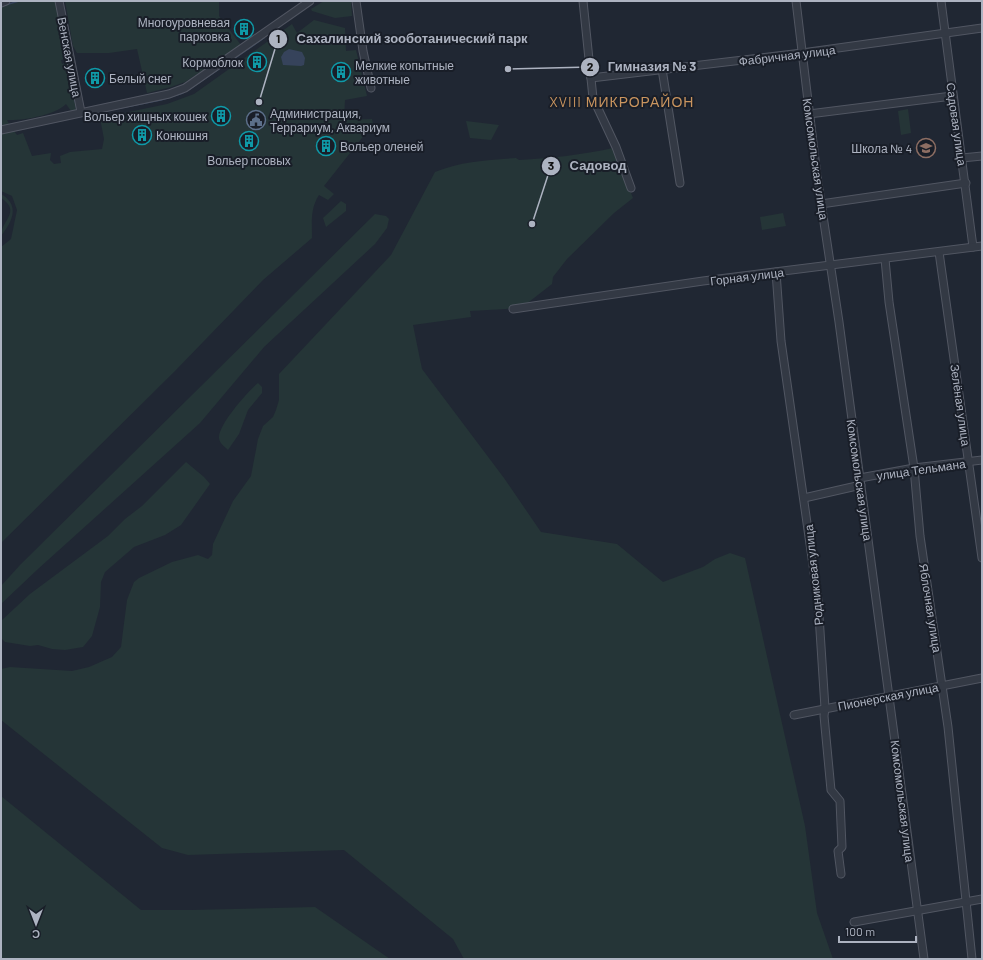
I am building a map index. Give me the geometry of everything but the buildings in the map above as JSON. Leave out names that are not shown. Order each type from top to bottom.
[{"type":"street","points":[[1,3],[6,1]]},
{"type":"street","name":"Венская улица","points":[[59,1],[81,112]]},
{"type":"street","points":[[1,130],[169,94],[185,88],[310,1]]},
{"type":"street","points":[[356,1],[363,51],[371,88]]},
{"type":"street","points":[[583,1],[595,105],[616,147],[631,188]]},
{"type":"street","name":"Комсомольская улица","points":[[796,1],[821,204],[924,959]]},
{"type":"street","name":"Садовая улица","points":[[941,1],[946,33],[952,96],[966,183],[973,247]]},
{"type":"street","name":"Фабричная улица","points":[[591,78],[802,53],[982,28]]},
{"type":"street","points":[[662,70],[680,183]]},
{"type":"street","points":[[809,114],[952,96]]},
{"type":"street","points":[[962,158],[982,156]]},
{"type":"street","points":[[821,204],[966,183]]},
{"type":"street","name":"Горная улица","points":[[513,309],[776,272],[982,246]]},
{"type":"street","name":"Зелёная улица","points":[[939,252],[982,558]]},
{"type":"street","name":"Яблочная улица","points":[[885,259],[889,302],[914,468],[920,536],[943,685],[972,959]]},
{"type":"street","name":"Родниковая улица","points":[[776,272],[782,342],[818,600],[825,708],[824,716],[831,790],[840,801],[842,847],[838,852],[841,874]]},
{"type":"street","name":"улица Тельмана","points":[[804,498],[914,468],[982,460]]},
{"type":"street","name":"Пионерская улица","points":[[794,715],[982,678]]},
{"type":"street","points":[[854,922],[967,901],[982,900]]},
{"type":"shaded area","points":[[18,1],[55,1],[67,58],[61,60],[62,64],[68,62],[76,110],[71,111],[66,104],[61,108],[47,114],[7,120],[9,124],[1,126],[1,6]]},
{"type":"shaded area","points":[[65,1],[219,1],[219,16],[241,45],[185,82],[147,93],[137,49],[109,53],[77,53],[73,46]]},
{"type":"shaded area","points":[[324,1],[351,1],[352,16],[335,18],[312,11],[311,9]]},
{"type":"shaded area","points":[[314,20],[345,28],[346,51],[356,50],[367,96],[345,100],[344,120],[372,119],[373,124],[324,186],[334,194],[328,200],[319,195],[316,200],[312,216],[312,238],[263,280],[175,371],[1,543],[1,247],[11,239],[17,210],[12,196],[1,191],[1,134],[14,131],[17,135],[23,133],[32,156],[51,153],[50,160],[54,164],[61,163],[60,156],[70,152],[102,149],[104,139],[100,118],[167,104],[194,94],[292,24],[297,33]]},
{"type":"shaded area","points":[[908,109],[911,133],[901,135],[898,111]]},
{"type":"shaded area","points":[[466,121],[499,125],[491,140],[470,138]]},
{"type":"shaded area","points":[[613,148],[633,198],[614,213],[567,259],[553,277],[552,284],[525,305],[506,309],[470,311],[471,317],[413,325],[422,369],[504,478],[541,532],[617,544],[663,582],[703,567],[715,559],[730,553],[745,558],[805,826],[817,913],[833,959],[464,959],[453,939],[344,850],[188,855],[162,848],[1,720],[1,669],[10,667],[72,671],[89,667],[112,657],[121,647],[127,600],[134,582],[139,578],[172,562],[198,555],[208,559],[212,555],[213,544],[233,501],[251,476],[258,439],[263,426],[273,417],[276,410],[279,400],[279,374],[391,255],[435,172],[455,165],[495,159],[516,158],[519,160],[555,157],[590,153]]},
{"type":"shaded area","points":[[1,194],[11,203],[13,214],[9,225],[1,236],[4,225],[9,216],[10,208],[1,198]]},
{"type":"shaded area","points":[[341,201],[346,204],[346,211],[326,227],[323,218]]},
{"type":"shaded area","points":[[783,213],[786,226],[762,230],[760,217]]},
{"type":"shaded area","points":[[375,214],[386,216],[389,219],[387,228],[375,244],[264,347],[200,423],[1,604],[1,586],[20,565]]},
{"type":"shaded area","points":[[258,383],[262,387],[262,393],[248,410],[239,434],[228,450],[222,445],[219,438],[223,425],[234,409]]},
{"type":"shaded area","points":[[186,462],[210,484],[181,525],[165,535],[134,547],[105,572],[101,582],[100,607],[92,636],[83,647],[65,650],[52,649],[38,645],[30,646],[5,642],[1,638],[1,621],[30,594],[108,536],[125,519],[142,506]]},
{"type":"shaded area","points":[[1,796],[141,910],[315,907],[390,959],[1,959]]},
{"type":"water","points":[[289,49],[302,52],[305,58],[304,65],[283,65],[281,57],[284,52]]},
{"type":"waterway","points":[[5,5],[19,1]]},
{"type":"waterway","points":[[271,33],[277,29]]},
{"type":"waterway","points":[[190,89],[264,38]]},
{"type":"waterway","points":[[73,91],[77,109]]},
{"type":"waterway","points":[[110,110],[161,100],[183,93]]},
{"type":"place","name":"Многоуровневая парковка","points":[[244,29]]},
{"type":"place","name":"Кормоблок","points":[[257,62]]},
{"type":"place","name":"Гимназия № 3","points":[[508,69]]},
{"type":"place","name":"Мелкие копытные животные","points":[[341,72]]},
{"type":"place","name":"Белый снег","points":[[95,78]]},
{"type":"place","name":"Сахалинский зооботанический парк","points":[[259,102]]},
{"type":"place","name":"Вольер хищных кошек","points":[[221,116]]},
{"type":"place","name":"Администрация, Террариум, Аквариум","points":[[256,120]]},
{"type":"place","name":"Конюшня","points":[[142,135]]},
{"type":"place","name":"Вольер псовых","points":[[249,141]]},
{"type":"place","name":"Вольер оленей","points":[[326,146]]},
{"type":"place","name":"Школа № 4","points":[[926,148]]},
{"type":"place","name":"Садовод","points":[[532,224]]},
{"type":"district","name":"XVIII МИКРОРАЙОН","points":[[622,101]]}]
